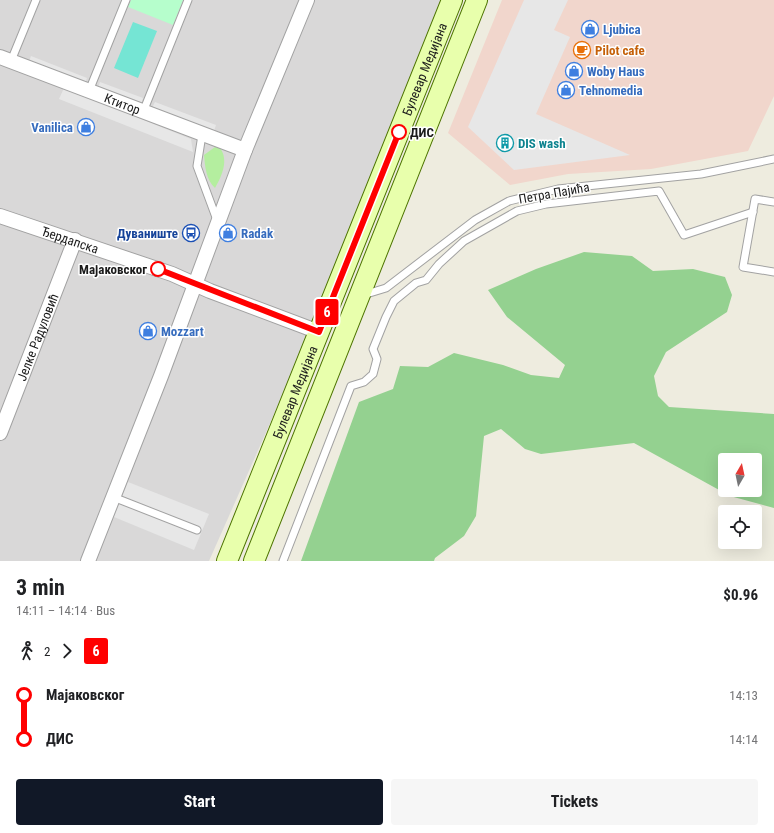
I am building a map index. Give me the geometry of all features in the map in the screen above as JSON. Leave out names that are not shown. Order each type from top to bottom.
[{"type":"main road","name":"Булевар Медијана","points":[[227,561],[452,0]]},
{"type":"main road","name":"Булевар Медијана","points":[[254,561],[478,0]]},
{"type":"street","points":[[88,561],[161,376],[245,150],[307,0]]},
{"type":"street","name":"Ктитор","points":[[6,59],[89,92],[245,150]]},
{"type":"street","name":"Ђердапска","points":[[0,216],[75,240],[196,284],[210,291],[319,332]]},
{"type":"street","name":"Јелке Радуловић","points":[[0,433],[75,240]]},
{"type":"lane","points":[[6,59],[36,0]]},
{"type":"lane","points":[[89,92],[126,0]]},
{"type":"lane","points":[[143,112],[188,0]]},
{"type":"lane","points":[[202,135],[197,166],[218,222]]},
{"type":"lane","name":"Петра Пајића","points":[[360,296],[391,285],[475,220],[509,201],[558,189],[702,174],[774,159]]},
{"type":"lane","points":[[283,561],[351,386],[364,382],[373,374],[377,359],[374,349],[386,317],[394,301],[416,283],[426,280],[439,264],[464,241],[517,211],[538,206],[659,191],[684,235],[753,212]]},
{"type":"lane","points":[[774,202],[756,199],[742,266],[774,272]]},
{"type":"lane","points":[[113,497],[197,530]]},
{"type":"shaded area","points":[[0,0],[446,0],[361,218],[209,561],[0,561]]},
{"type":"shaded area","points":[[502,0],[774,0],[774,96],[748,151],[651,169],[568,174],[510,185],[448,133]]},
{"type":"shaded area","points":[[524,0],[568,0],[554,30],[570,37],[536,114],[630,155],[514,170],[468,127]]},
{"type":"shaded area","points":[[133,22],[157,31],[138,78],[114,68]]},
{"type":"shaded area","points":[[31,56],[87,78],[84,86],[28,64]]},
{"type":"shaded area","points":[[100,82],[143,98],[140,107],[97,90]]},
{"type":"shaded area","points":[[64,88],[191,139],[193,152],[59,99]]},
{"type":"shaded area","points":[[155,102],[216,125],[213,134],[151,110]]},
{"type":"shaded area","points":[[128,482],[209,514],[194,550],[114,517]]},
{"type":"green space","points":[[131,0],[183,0],[173,25],[128,7]]},
{"type":"green space","points":[[215,147],[220,148],[223,153],[224,168],[215,188],[208,177],[204,155]]},
{"type":"green space","points":[[584,252],[632,256],[653,271],[693,269],[725,277],[732,295],[727,312],[666,352],[654,376],[658,396],[669,407],[774,414],[774,508],[734,497],[762,497],[762,453],[718,453],[718,489],[634,443],[541,454],[525,449],[501,429],[484,436],[476,516],[464,536],[435,558],[434,561],[301,561],[359,402],[393,389],[400,366],[428,367],[454,353],[503,365],[531,375],[559,378],[565,365],[507,317],[488,290],[536,269]]},
{"type":"bus line","name":"6","points":[[158,269],[210,291],[319,332],[399,132]]},
{"type":"place","name":"Ljubica","points":[[590,29]]},
{"type":"place","name":"Pilot cafe","points":[[582,50]]},
{"type":"place","name":"Woby Haus","points":[[574,71]]},
{"type":"place","name":"Tehnomedia","points":[[566,90]]},
{"type":"place","name":"Vanilica","points":[[86,127]]},
{"type":"place","name":"ДИС","points":[[399,132]]},
{"type":"place","name":"DIS wash","points":[[505,143]]},
{"type":"place","name":"Дуваниште","points":[[191,233]]},
{"type":"place","name":"Radak","points":[[228,233]]},
{"type":"place","name":"Мајаковског","points":[[158,269]]},
{"type":"place","name":"Mozzart","points":[[148,331]]}]
